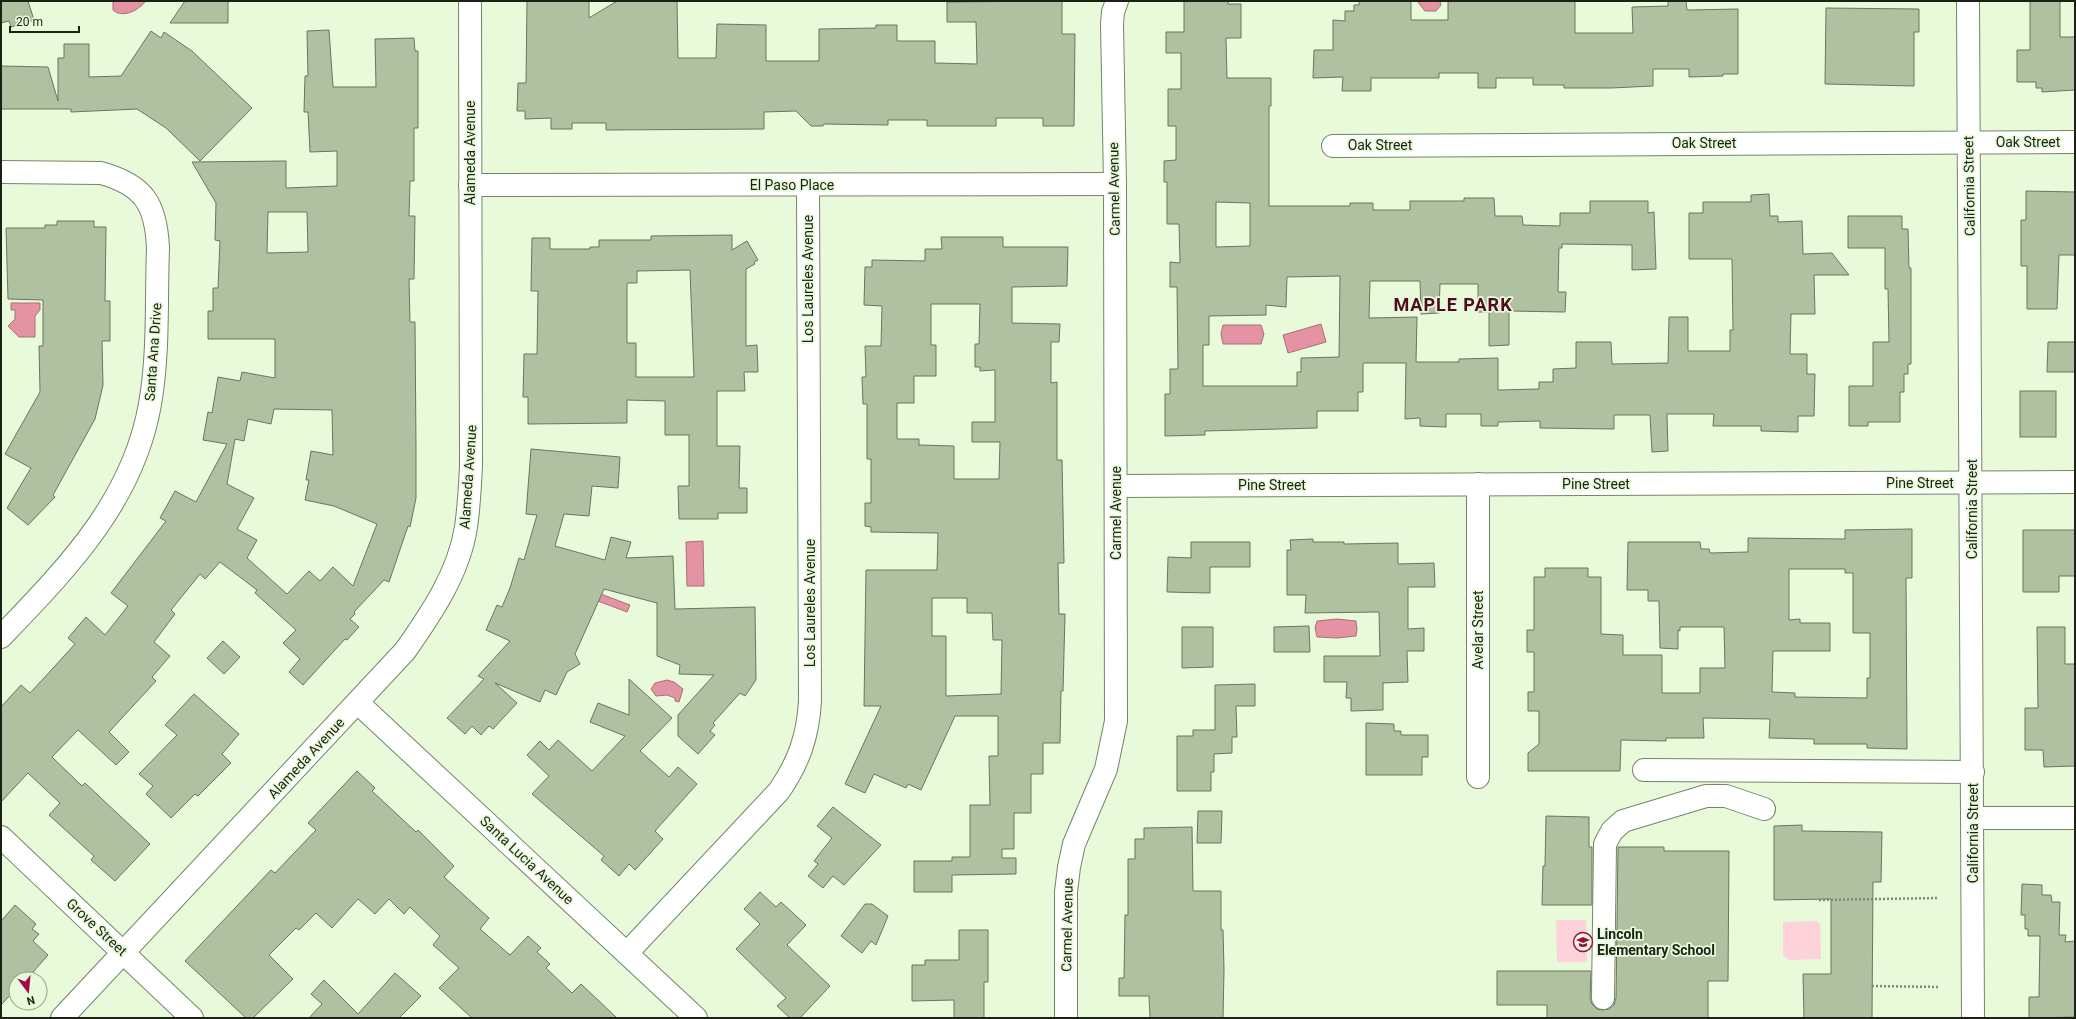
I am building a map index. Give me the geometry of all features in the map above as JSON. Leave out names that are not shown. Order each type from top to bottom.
[{"type":"street","name":"Alameda Avenue","points":[[62,1018],[405,651],[428,617],[453,569],[466,528],[472,451],[470,1]]},
{"type":"street","name":"Carmel Avenue","points":[[1066,1018],[1066,892],[1069,867],[1077,837],[1106,769],[1116,721],[1115,184],[1112,12],[1117,1]]},
{"type":"street","name":"California Street","points":[[1968,1],[1972,483],[1973,1018]]},
{"type":"street","name":"Oak Street","points":[[1333,146],[2075,142]]},
{"type":"street","name":"Santa Ana Drive","points":[[1,172],[101,173],[116,177],[132,185],[144,194],[151,207],[157,227],[158,248],[153,381],[144,429],[134,459],[105,517],[81,551],[1,637]]},
{"type":"street","name":"El Paso Place","points":[[470,185],[808,186],[1115,184]]},
{"type":"street","name":"Los Laureles Avenue","points":[[627,953],[779,791],[796,764],[806,739],[809,724],[810,701],[808,186]]},
{"type":"street","name":"Pine Street","points":[[1116,486],[2075,482]]},
{"type":"street","name":"Avelar Street","points":[[1478,484],[1478,777]]},
{"type":"street","name":"Santa Lucia Avenue","points":[[358,703],[696,1018]]},
{"type":"street","points":[[1644,770],[1973,772]]},
{"type":"street","points":[[1604,998],[1605,844],[1612,831],[1623,821],[1706,796],[1726,796],[1764,809]]},
{"type":"street","points":[[1973,818],[2075,818]]},
{"type":"street","name":"Grove Street","points":[[1,837],[192,1018]]},
{"type":"path","points":[[1819,900],[1939,898]]},
{"type":"path","points":[[1872,986],[1940,987]]},
{"type":"shaded area","points":[[113,1],[146,1],[135,10],[121,14],[113,10]]},
{"type":"shaded area","points":[[1417,1],[1440,1],[1441,5],[1436,11],[1425,11]]},
{"type":"shaded area","points":[[11,303],[40,303],[40,310],[35,316],[35,337],[19,337],[8,326],[15,319],[15,310],[11,310]]},
{"type":"shaded area","points":[[1321,324],[1326,342],[1288,353],[1283,335]]},
{"type":"shaded area","points":[[1223,325],[1261,325],[1264,334],[1261,344],[1223,344],[1221,334]]},
{"type":"shaded area","points":[[703,541],[704,586],[687,586],[686,542]]},
{"type":"shaded area","points":[[593,591],[630,605],[627,612],[590,598]]},
{"type":"shaded area","points":[[1337,619],[1356,621],[1356,636],[1337,638],[1317,637],[1315,628],[1317,621]]},
{"type":"shaded area","points":[[667,680],[674,682],[683,689],[679,702],[675,701],[675,698],[667,695],[656,696],[651,689],[655,683]]},
{"type":"shaded area","points":[[1556,920],[1586,920],[1587,962],[1557,962]]},
{"type":"shaded area","points":[[1817,921],[1820,925],[1821,959],[1789,960],[1783,955],[1783,922]]},
{"type":"building","points":[[1,1],[28,1],[34,20],[11,27],[9,21],[1,23]]},
{"type":"building","points":[[185,1],[228,1],[228,23],[170,23]]},
{"type":"building","points":[[527,1],[589,1],[589,18],[617,1],[677,1],[678,58],[716,58],[717,24],[766,25],[766,61],[819,61],[819,29],[876,28],[876,25],[897,25],[897,41],[935,41],[935,63],[977,64],[976,22],[947,22],[947,2],[1062,1],[1062,34],[1075,34],[1074,126],[1043,126],[1043,118],[996,118],[996,126],[927,126],[927,120],[888,120],[888,125],[824,124],[823,126],[811,126],[796,111],[764,112],[764,129],[606,130],[606,123],[572,123],[572,129],[551,129],[551,118],[525,119],[525,111],[517,111],[518,83],[526,83]]},
{"type":"building","points":[[1184,1],[1228,1],[1228,4],[1241,4],[1241,38],[1226,38],[1227,78],[1271,78],[1271,106],[1269,106],[1269,206],[1350,206],[1350,203],[1373,203],[1373,210],[1410,210],[1410,201],[1464,201],[1464,198],[1494,198],[1495,216],[1522,216],[1523,225],[1560,226],[1560,213],[1590,213],[1590,201],[1648,201],[1648,213],[1654,212],[1656,269],[1632,270],[1632,245],[1562,244],[1562,248],[1559,248],[1558,292],[1566,292],[1565,312],[1509,311],[1509,345],[1489,346],[1489,312],[1478,312],[1478,284],[1440,284],[1439,313],[1421,314],[1420,281],[1370,281],[1369,318],[1417,317],[1416,362],[1459,362],[1459,359],[1498,358],[1498,390],[1539,389],[1539,382],[1553,382],[1553,369],[1576,368],[1576,342],[1611,342],[1612,364],[1668,363],[1669,317],[1688,317],[1688,351],[1730,351],[1730,330],[1733,330],[1732,259],[1689,259],[1689,213],[1703,213],[1703,202],[1751,202],[1751,195],[1769,194],[1770,216],[1778,216],[1778,222],[1802,221],[1803,254],[1832,253],[1849,275],[1814,275],[1815,314],[1791,314],[1790,354],[1807,354],[1807,374],[1815,374],[1814,416],[1798,416],[1798,432],[1761,431],[1761,426],[1713,426],[1714,414],[1667,414],[1668,451],[1652,452],[1650,415],[1614,415],[1614,429],[1540,428],[1540,421],[1498,422],[1498,426],[1481,426],[1481,414],[1446,414],[1446,427],[1420,426],[1420,418],[1405,419],[1406,363],[1363,363],[1363,392],[1358,392],[1358,411],[1317,411],[1317,428],[1205,431],[1205,435],[1165,436],[1165,394],[1170,394],[1170,369],[1178,369],[1177,287],[1170,287],[1170,262],[1180,263],[1179,224],[1167,224],[1167,182],[1164,182],[1164,161],[1176,160],[1176,126],[1168,126],[1168,89],[1181,89],[1181,53],[1166,53],[1166,32],[1184,32]],"holes":[[[1216,202],[1250,203],[1250,246],[1216,247]],[[1340,276],[1339,357],[1301,358],[1301,372],[1297,372],[1297,386],[1203,386],[1203,345],[1209,345],[1209,316],[1266,315],[1266,305],[1286,307],[1287,277]]]},
{"type":"building","points":[[1359,1],[1411,1],[1411,20],[1448,20],[1448,1],[1575,1],[1575,33],[1633,33],[1632,7],[1668,6],[1668,1],[1686,1],[1687,10],[1738,9],[1738,74],[1689,77],[1689,69],[1653,69],[1653,86],[1564,88],[1564,85],[1533,85],[1533,78],[1496,78],[1496,88],[1478,88],[1478,73],[1439,73],[1439,78],[1371,78],[1371,91],[1342,91],[1343,77],[1313,78],[1314,50],[1333,50],[1333,20],[1345,21],[1345,11],[1354,11],[1354,5],[1359,5]]},
{"type":"building","points":[[2030,1],[2060,1],[2060,37],[2075,37],[2075,90],[2042,92],[2042,88],[2036,88],[2036,82],[2017,82],[2017,50],[2030,50]]},
{"type":"building","points":[[1826,8],[1919,9],[1919,32],[1914,32],[1914,86],[1825,84]]},
{"type":"building","points":[[329,30],[333,87],[376,87],[375,39],[414,38],[415,51],[418,51],[418,128],[414,128],[414,181],[410,181],[409,216],[415,216],[414,279],[409,279],[410,322],[415,322],[416,448],[416,498],[410,527],[408,526],[389,582],[384,580],[354,612],[355,614],[350,619],[359,627],[347,640],[345,639],[303,685],[289,672],[300,659],[283,643],[296,630],[255,593],[257,590],[220,562],[205,579],[200,574],[171,610],[175,614],[154,642],[170,656],[152,677],[156,681],[109,732],[129,752],[116,765],[78,730],[52,757],[82,786],[85,783],[150,844],[115,881],[91,860],[94,856],[49,815],[60,803],[28,773],[1,802],[1,707],[21,685],[30,693],[75,644],[68,638],[86,617],[105,635],[128,606],[111,593],[166,521],[160,518],[175,491],[196,502],[227,444],[203,440],[208,412],[212,413],[218,377],[240,381],[242,372],[275,378],[275,339],[208,339],[208,311],[213,311],[213,288],[218,288],[220,241],[215,240],[216,203],[192,162],[286,161],[286,188],[337,186],[337,151],[310,152],[308,112],[304,112],[305,76],[308,76],[307,31]],"holes":[[[268,212],[307,212],[308,252],[267,253]],[[274,409],[332,410],[333,455],[311,451],[306,480],[309,480],[305,500],[334,506],[377,524],[353,586],[333,567],[320,581],[309,571],[287,594],[247,558],[257,540],[237,529],[254,498],[227,484],[235,439],[244,441],[248,419],[271,424]]]},
{"type":"building","points":[[151,31],[161,38],[164,32],[192,51],[252,108],[200,161],[166,128],[137,109],[71,112],[71,109],[1,109],[1,66],[48,67],[58,101],[58,58],[64,58],[64,44],[89,44],[89,77],[121,76]]},
{"type":"building","points":[[2026,191],[2075,192],[2075,255],[2059,255],[2057,309],[2027,309],[2027,266],[2021,266],[2021,220],[2026,220]]},
{"type":"building","points":[[1848,216],[1902,216],[1902,229],[1908,229],[1909,268],[1911,268],[1911,364],[1908,364],[1908,374],[1904,374],[1904,392],[1900,392],[1900,422],[1868,422],[1868,426],[1849,426],[1849,386],[1873,386],[1873,342],[1889,342],[1888,289],[1885,289],[1885,248],[1848,248]]},
{"type":"building","points":[[57,221],[94,221],[94,227],[106,227],[105,301],[110,301],[110,341],[102,341],[103,385],[95,419],[53,495],[55,497],[28,525],[7,508],[31,468],[5,454],[40,392],[39,346],[43,346],[43,300],[8,299],[6,228],[45,228],[45,225],[57,225]]},
{"type":"building","points":[[732,235],[732,250],[747,241],[758,260],[754,262],[755,264],[746,269],[746,346],[757,345],[758,372],[744,372],[745,391],[717,391],[717,446],[740,446],[739,488],[747,488],[747,513],[718,513],[718,519],[679,519],[678,486],[689,486],[689,435],[665,435],[665,401],[627,400],[627,423],[528,424],[528,397],[523,397],[524,354],[537,354],[538,291],[531,291],[532,238],[550,238],[550,249],[590,249],[590,247],[599,247],[599,240],[651,240],[651,236]],"holes":[[[690,270],[694,377],[636,377],[636,343],[627,343],[627,283],[637,283],[637,271]]]},
{"type":"building","points":[[941,237],[1003,237],[1003,247],[1068,247],[1067,286],[1012,287],[1012,323],[1060,324],[1059,342],[1051,342],[1051,383],[1057,382],[1057,460],[1062,460],[1064,563],[1058,563],[1059,614],[1065,614],[1063,691],[1061,691],[1060,743],[1043,743],[1043,774],[1031,774],[1031,813],[1014,813],[1014,849],[1002,849],[1002,858],[1016,858],[1016,874],[952,875],[952,892],[914,892],[914,861],[952,861],[952,857],[970,857],[970,805],[990,805],[989,756],[998,756],[998,716],[955,716],[921,790],[908,784],[906,788],[874,774],[865,793],[845,784],[881,706],[864,706],[866,570],[937,570],[938,533],[871,532],[871,527],[865,526],[865,503],[871,503],[871,459],[867,459],[867,404],[863,404],[862,377],[866,377],[865,346],[881,346],[882,306],[864,305],[865,267],[872,267],[872,260],[925,261],[925,249],[942,249]],"holes":[[[931,304],[980,304],[979,344],[975,344],[975,367],[980,367],[980,371],[995,370],[995,422],[972,422],[972,442],[1000,442],[999,479],[954,479],[954,446],[919,445],[919,439],[897,439],[897,403],[914,403],[914,376],[936,376],[936,345],[931,345]],[[932,598],[967,598],[967,613],[992,613],[993,640],[1002,640],[1001,694],[946,696],[946,636],[932,636]]]},
{"type":"building","points":[[2048,342],[2075,342],[2075,372],[2047,372]]},
{"type":"building","points":[[2020,391],[2056,391],[2056,437],[2020,437]]},
{"type":"building","points":[[531,449],[620,457],[618,488],[592,486],[589,516],[564,514],[555,546],[605,560],[611,537],[631,542],[626,558],[673,556],[675,609],[755,607],[756,680],[745,696],[740,693],[713,723],[715,725],[710,731],[715,735],[698,754],[678,736],[678,715],[714,675],[679,674],[680,665],[657,656],[657,603],[604,589],[575,654],[580,664],[567,672],[556,695],[545,690],[540,702],[495,683],[517,703],[493,729],[489,726],[481,735],[472,726],[465,734],[447,718],[484,679],[478,676],[510,641],[486,630],[497,605],[502,607],[510,588],[519,558],[524,560],[537,515],[526,514]]},
{"type":"building","points":[[1912,529],[1912,578],[1906,578],[1907,749],[1867,748],[1867,744],[1814,744],[1814,739],[1769,738],[1770,719],[1703,718],[1704,738],[1666,738],[1666,741],[1621,740],[1620,771],[1528,771],[1528,753],[1539,744],[1539,711],[1528,711],[1528,692],[1534,692],[1534,652],[1527,652],[1527,630],[1534,630],[1534,577],[1545,577],[1545,568],[1588,568],[1588,577],[1601,577],[1601,634],[1623,635],[1623,655],[1662,655],[1662,693],[1700,693],[1700,668],[1725,668],[1724,627],[1680,627],[1680,631],[1678,630],[1678,649],[1660,648],[1659,601],[1648,601],[1648,590],[1627,590],[1628,542],[1700,542],[1701,549],[1709,549],[1710,553],[1748,552],[1748,538],[1845,539],[1845,530]],"holes":[[[1789,569],[1845,569],[1845,573],[1853,573],[1853,633],[1870,633],[1870,678],[1867,678],[1867,698],[1795,697],[1795,693],[1772,692],[1773,651],[1830,651],[1830,623],[1800,623],[1800,619],[1789,620]]]},
{"type":"building","points":[[2023,530],[2075,530],[2075,576],[2059,576],[2059,592],[2023,592]]},
{"type":"building","points":[[1313,539],[1313,542],[1344,542],[1344,544],[1398,543],[1398,564],[1434,563],[1435,587],[1408,587],[1408,629],[1424,628],[1424,651],[1407,651],[1408,682],[1383,683],[1383,710],[1351,711],[1351,698],[1346,698],[1347,682],[1324,682],[1324,656],[1380,656],[1379,612],[1305,613],[1306,595],[1287,595],[1287,550],[1291,550],[1290,540]]},
{"type":"building","points":[[1191,542],[1250,542],[1250,567],[1210,567],[1210,593],[1167,592],[1168,557],[1191,558]]},
{"type":"building","points":[[1309,626],[1310,652],[1274,652],[1274,627]]},
{"type":"building","points":[[1182,627],[1213,627],[1213,667],[1182,668]]},
{"type":"building","points":[[2037,627],[2065,627],[2065,664],[2075,664],[2075,766],[2044,767],[2043,750],[2025,750],[2025,708],[2038,708]]},
{"type":"building","points":[[223,641],[240,657],[224,674],[207,658]]},
{"type":"building","points":[[629,679],[672,718],[640,751],[669,777],[678,767],[697,784],[655,831],[663,839],[635,870],[629,864],[619,876],[601,860],[604,856],[532,794],[549,776],[527,755],[540,741],[549,750],[558,740],[592,771],[625,736],[590,722],[598,703],[629,715]]},
{"type":"building","points":[[1255,684],[1255,706],[1236,706],[1237,737],[1232,737],[1232,753],[1214,754],[1214,772],[1211,772],[1211,791],[1177,791],[1177,736],[1193,736],[1193,730],[1215,730],[1215,685]]},
{"type":"building","points":[[194,694],[239,734],[222,754],[231,763],[198,796],[195,794],[171,818],[146,794],[153,786],[139,774],[177,735],[165,725]]},
{"type":"building","points":[[1366,723],[1394,724],[1394,731],[1401,731],[1401,735],[1428,735],[1428,757],[1422,757],[1422,775],[1366,775]]},
{"type":"building","points":[[357,771],[375,788],[372,791],[416,832],[418,830],[454,866],[444,877],[489,918],[480,929],[510,955],[528,936],[541,948],[537,952],[550,964],[546,968],[572,993],[581,984],[617,1018],[472,1018],[439,988],[459,968],[433,945],[440,936],[410,907],[404,914],[389,899],[375,914],[358,899],[332,928],[316,913],[299,930],[296,928],[269,955],[293,979],[253,1018],[246,1018],[185,961],[271,870],[275,873],[316,830],[308,823]]},
{"type":"building","points":[[833,807],[881,845],[844,885],[833,876],[823,888],[808,876],[818,864],[814,861],[832,838],[817,826]]},
{"type":"building","points":[[1198,811],[1222,811],[1221,843],[1197,843]]},
{"type":"building","points":[[1546,816],[1589,817],[1589,847],[1592,847],[1592,905],[1542,905],[1543,866],[1545,866]]},
{"type":"building","points":[[1802,825],[1802,831],[1882,832],[1881,882],[1873,882],[1872,1018],[1804,1018],[1803,974],[1831,974],[1831,899],[1774,900],[1774,826]]},
{"type":"building","points":[[1192,827],[1193,891],[1221,891],[1221,930],[1223,930],[1224,970],[1223,1018],[1150,1018],[1149,996],[1119,996],[1119,978],[1124,978],[1125,915],[1128,915],[1128,859],[1135,859],[1135,839],[1144,839],[1144,828]]},
{"type":"building","points":[[1618,847],[1664,847],[1664,851],[1729,851],[1728,981],[1708,981],[1708,1018],[1547,1018],[1547,1005],[1497,1005],[1497,971],[1591,971],[1590,998],[1592,1004],[1597,1009],[1602,1010],[1609,1009],[1614,1005],[1616,998]]},
{"type":"building","points":[[2022,884],[2042,885],[2042,895],[2051,895],[2052,902],[2060,902],[2059,935],[2066,935],[2065,942],[2075,941],[2075,1017],[2029,1018],[2029,997],[2039,997],[2040,936],[2028,936],[2028,929],[2025,929],[2025,915],[2021,915]]},
{"type":"building","points":[[760,892],[776,907],[781,902],[806,925],[787,945],[830,986],[800,1018],[790,1018],[777,1006],[786,998],[736,949],[760,924],[744,909]]},
{"type":"building","points":[[865,904],[872,904],[888,916],[876,945],[871,941],[862,953],[841,936]]},
{"type":"building","points":[[15,905],[36,924],[32,929],[39,934],[33,941],[48,955],[34,971],[8,971],[8,998],[1,1005],[1,921]]},
{"type":"building","points":[[959,930],[988,930],[988,982],[984,982],[984,1018],[954,1018],[954,1000],[912,1001],[912,965],[925,965],[925,960],[959,960]]},
{"type":"building","points":[[395,973],[421,996],[399,1018],[309,1018],[322,1004],[311,994],[324,980],[358,1014]]},
{"type":"place","name":"Lincoln Elementary School","points":[[1583,942]]},
{"type":"district","name":"MAPLE PARK","points":[[1453,305]]}]
